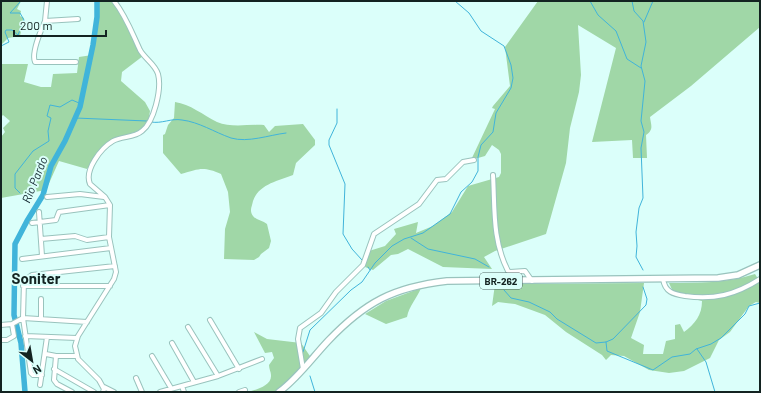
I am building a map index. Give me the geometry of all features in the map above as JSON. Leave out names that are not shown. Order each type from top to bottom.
[{"type":"highway","name":"BR-262","points":[[279,392],[303,369],[328,340],[356,314],[392,292],[419,284],[447,281],[718,278],[738,275],[760,265]]},
{"type":"street","points":[[47,1],[44,21],[35,50],[34,61],[76,62]]},
{"type":"street","points":[[114,1],[129,24],[141,52],[156,68],[159,90],[150,120],[144,130],[137,134],[111,142],[90,168],[88,177],[90,184],[105,197],[110,205],[110,237],[115,266],[115,276],[77,338],[75,346],[76,356],[104,387],[114,392]]},
{"type":"street","points":[[44,21],[78,19]]},
{"type":"street","points":[[303,369],[298,339],[300,328],[321,313],[336,292],[363,265],[374,234],[419,204],[437,180],[446,179],[463,162],[474,160]]},
{"type":"street","points":[[494,175],[496,235],[498,246],[508,271],[512,272],[525,270],[532,281]]},
{"type":"street","points":[[47,198],[80,194],[105,197]]},
{"type":"street","points":[[32,223],[56,220],[57,214],[67,211],[110,205]]},
{"type":"street","points":[[39,212],[42,256]]},
{"type":"street","points":[[41,240],[75,236],[89,240],[110,237]]},
{"type":"street","points":[[22,259],[111,248]]},
{"type":"street","points":[[1,340],[7,340],[14,336],[25,279],[32,275],[115,266]]},
{"type":"street","points":[[663,279],[665,289],[668,291],[705,299],[732,293],[760,279]]},
{"type":"street","points":[[23,286],[110,286]]},
{"type":"street","points":[[41,299],[41,318]]},
{"type":"street","points":[[1,325],[16,321],[41,318],[87,322]]},
{"type":"street","points":[[210,320],[239,369]]},
{"type":"street","points":[[16,321],[25,336],[31,373],[33,375],[42,375]]},
{"type":"street","points":[[188,327],[218,376]]},
{"type":"street","points":[[25,336],[77,338]]},
{"type":"street","points":[[40,385],[46,354],[47,337]]},
{"type":"street","points":[[172,343],[194,382]]},
{"type":"street","points":[[46,354],[56,356],[76,356]]},
{"type":"street","points":[[56,356],[54,369],[55,382],[72,392]]},
{"type":"street","points":[[152,356],[171,388]]},
{"type":"street","points":[[160,392],[218,376],[262,359]]},
{"type":"street","points":[[54,369],[94,392]]},
{"type":"street","points":[[136,378],[142,392]]},
{"type":"street","points":[[182,386],[184,392]]},
{"type":"street","points":[[103,392],[104,387]]},
{"type":"street","points":[[239,392],[245,390]]},
{"type":"green space","points":[[1,1],[21,1],[17,9],[21,11],[20,16],[24,18],[20,36],[8,38],[1,45]]},
{"type":"green space","points":[[97,1],[113,1],[127,21],[143,56],[122,72],[121,81],[145,102],[150,111],[148,123],[138,131],[112,140],[102,148],[87,169],[59,161],[46,190],[1,198],[1,137],[5,132],[3,128],[10,121],[3,115],[1,117],[1,64],[28,64],[24,82],[41,87],[51,87],[53,74],[77,73],[79,57],[92,55]]},
{"type":"green space","points":[[538,1],[760,1],[760,27],[691,86],[650,117],[651,129],[646,135],[647,158],[633,158],[632,140],[592,142],[616,48],[578,25],[581,75],[579,92],[570,128],[566,163],[546,234],[495,251],[484,257],[492,269],[443,267],[408,249],[398,254],[391,255],[373,270],[365,267],[369,251],[385,246],[396,234],[394,229],[418,222],[416,233],[433,226],[452,212],[468,186],[499,177],[501,173],[501,154],[499,150],[492,145],[485,156],[471,160],[495,109],[492,108],[493,106],[510,86],[505,47]]},
{"type":"green space","points":[[175,102],[191,107],[222,124],[264,125],[269,132],[275,126],[303,124],[315,140],[315,145],[296,163],[293,175],[275,181],[264,187],[256,195],[251,212],[254,217],[267,224],[271,241],[269,248],[254,260],[224,259],[225,229],[230,212],[228,192],[221,174],[210,170],[201,169],[181,174],[163,153],[163,135],[165,134],[168,125],[174,118]]},
{"type":"green space","points":[[755,274],[760,282],[760,303],[756,302],[749,306],[730,332],[719,340],[710,358],[684,371],[669,373],[649,370],[624,356],[611,355],[606,360],[602,355],[566,332],[545,315],[515,304],[498,302],[492,306],[495,284],[644,283],[640,312],[631,338],[644,345],[643,354],[663,354],[666,341],[675,339],[675,325],[680,324],[684,332],[697,319],[702,306],[702,301],[674,294],[669,283],[702,283],[723,281]]},
{"type":"green space","points":[[421,288],[409,309],[407,317],[386,324],[365,314],[386,301]]},
{"type":"green space","points":[[254,332],[267,339],[301,343],[312,359],[278,392],[247,392],[262,387],[269,382],[271,375],[269,365],[274,358],[272,352],[265,353]]},
{"type":"waterway","points":[[1,46],[9,42],[5,32],[6,30],[12,30],[18,35],[24,20],[20,13],[10,13],[21,1]]},
{"type":"waterway","name":"Rio Pardo","points":[[25,392],[21,343],[14,315],[15,244],[43,195],[51,166],[65,141],[80,107],[93,45],[97,17],[97,1]]},
{"type":"waterway","points":[[303,352],[310,330],[351,290],[362,282],[375,263],[392,246],[404,239],[423,233],[450,214],[461,192],[472,182],[478,171],[478,157],[481,145],[493,132],[496,113],[511,88],[513,78],[511,65],[504,46],[481,31],[469,13],[455,1]]},
{"type":"waterway","points":[[590,1],[598,15],[616,31],[627,59],[641,68]]},
{"type":"waterway","points":[[632,1],[634,11],[643,21],[646,42],[641,66],[645,81],[641,121],[644,132],[641,148],[643,198],[639,208],[636,232],[636,257],[643,270]]},
{"type":"waterway","points":[[644,22],[653,1]]},
{"type":"waterway","points":[[1,83],[1,89]]},
{"type":"waterway","points":[[20,193],[15,188],[15,174],[33,151],[49,141],[48,131],[51,118],[47,116],[50,105],[60,107],[72,100],[79,103],[82,102]]},
{"type":"waterway","points":[[337,109],[337,123],[329,140],[329,145],[345,184],[343,234],[352,249],[362,260]]},
{"type":"waterway","points":[[75,118],[147,121]]},
{"type":"waterway","points":[[151,122],[170,120],[188,121],[231,138],[244,140],[286,133]]},
{"type":"waterway","points":[[411,238],[428,249],[475,259],[489,267]]},
{"type":"waterway","points":[[504,290],[511,298],[529,302],[550,312],[557,319],[596,343],[606,342],[613,339],[646,305],[647,299],[643,287]]},
{"type":"waterway","points":[[606,342],[607,351],[653,370],[672,357],[690,354],[696,349],[711,344],[721,338],[745,314],[749,306],[760,303]]},
{"type":"waterway","points":[[697,349],[706,362],[715,392]]},
{"type":"waterway","points":[[310,376],[315,392]]},
{"type":"district","name":"Soniter","points":[[36,279]]}]
